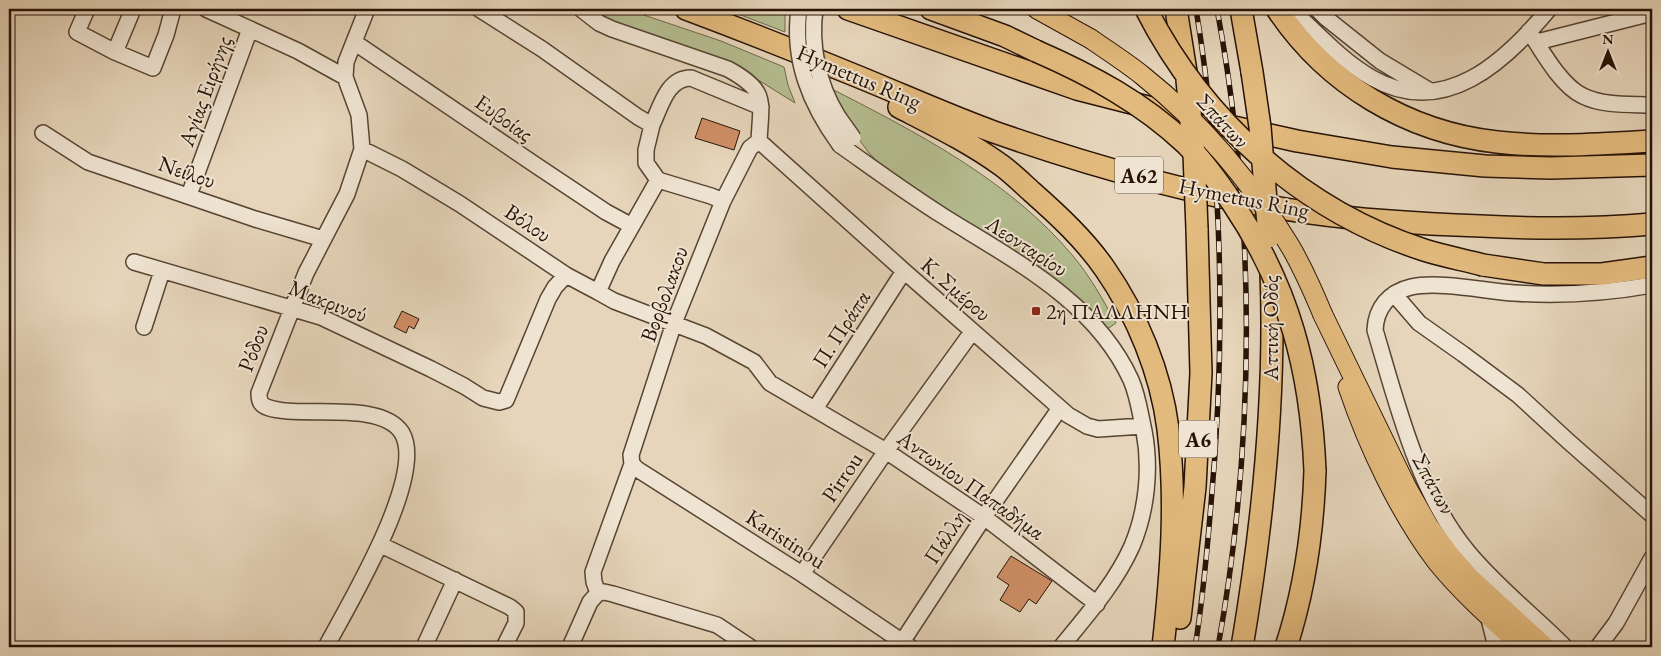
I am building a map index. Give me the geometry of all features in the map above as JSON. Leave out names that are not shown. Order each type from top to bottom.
[{"type":"highway","points":[[681,9],[779,56],[846,82],[957,136],[1001,165],[1052,210],[1077,234],[1105,268],[1126,304],[1144,342],[1159,384],[1168,427],[1173,475],[1174,520],[1163,647]]},
{"type":"highway","name":"Hymettus Ring","points":[[686,9],[783,46],[992,131],[1097,164],[1176,186],[1311,213],[1420,224],[1516,228],[1618,227],[1652,224]]},
{"type":"highway","points":[[848,9],[1077,88],[1174,114],[1297,141],[1392,157],[1476,165],[1551,168],[1652,165]]},
{"type":"highway","points":[[931,9],[990,30],[1077,68],[1113,88],[1153,116],[1187,145],[1205,165],[1243,219],[1282,294],[1305,372],[1310,406],[1315,471],[1314,506],[1305,576],[1298,610],[1286,647]]},
{"type":"highway","points":[[1146,9],[1176,60],[1211,108],[1249,148],[1294,183],[1334,210],[1378,232],[1424,250],[1483,265],[1544,274],[1602,274],[1652,267]]},
{"type":"highway","name":"Α6","points":[[1176,9],[1187,80],[1194,154],[1201,374],[1195,487],[1187,568],[1176,647]]},
{"type":"highway","name":"Αττική Οδός","points":[[1240,9],[1260,127],[1269,237],[1272,322],[1268,435],[1258,546],[1242,647]]},
{"type":"highway","points":[[1285,10],[1295,34],[1337,77],[1377,104],[1420,124],[1463,137],[1499,143],[1560,144],[1652,141]]},
{"type":"main road","name":"Σπάτων","points":[[1037,9],[1091,39],[1144,77],[1170,100],[1234,167],[1290,247],[1407,488],[1428,525],[1449,554],[1469,576],[1545,647]]},
{"type":"main road","name":"Σπάτων","points":[[1323,314],[1357,416],[1394,495],[1415,530],[1438,562],[1523,647]]},
{"type":"street","points":[[87,9],[77,32],[153,68],[174,9]]},
{"type":"street","points":[[116,52],[133,9]]},
{"type":"street","points":[[206,9],[298,51],[345,78],[346,62],[367,9]]},
{"type":"street","points":[[479,9],[542,49],[652,125]]},
{"type":"street","points":[[581,9],[599,23],[612,29],[728,69],[744,78],[756,90],[762,101],[759,141]]},
{"type":"street","name":"Λεονταρίου","points":[[799,9],[797,34],[805,81],[823,122],[847,141],[882,174],[923,204],[1064,296],[1088,318],[1119,356],[1132,381],[1147,448],[1147,472],[1139,526],[1121,568],[1097,604],[1061,647]]},
{"type":"street","name":"Λεονταρίου","points":[[815,9],[813,34],[816,64],[827,96],[847,141]]},
{"type":"street","points":[[1317,9],[1380,61],[1432,92]]},
{"type":"street","points":[[1532,37],[1549,9]]},
{"type":"street","points":[[1285,10],[1373,79],[1402,90],[1432,92],[1459,85],[1478,76],[1505,54],[1532,37],[1652,13]]},
{"type":"street","name":"Αγίας Ειρήνης","points":[[189,195],[250,29]]},
{"type":"street","points":[[1532,37],[1568,84],[1582,96],[1606,102],[1652,105]]},
{"type":"street","name":"Ευβοίας","points":[[354,42],[606,212],[632,226]]},
{"type":"street","name":"Ρόδου","points":[[326,647],[381,545],[390,523],[406,465],[403,434],[395,424],[372,414],[293,412],[265,406],[260,402],[258,393],[291,308],[323,239],[347,194],[362,149],[359,115],[345,78]]},
{"type":"street","points":[[723,201],[658,180],[646,163],[646,150],[652,125],[668,90],[674,83],[683,78],[691,78],[761,107]]},
{"type":"street","name":"Νείλου","points":[[43,133],[88,162],[255,219],[323,239]]},
{"type":"street","name":"Βορβολακου","points":[[598,593],[593,572],[634,466],[632,454],[674,323],[723,201],[750,148],[759,141]]},
{"type":"street","name":"Κ. Σμέρου","points":[[759,141],[972,332],[1060,408],[1087,426],[1098,429],[1143,426]]},
{"type":"street","name":"Βόλου","points":[[362,149],[402,168],[460,204],[566,275],[614,301],[674,323]]},
{"type":"street","points":[[598,292],[658,180]]},
{"type":"street","name":"Μακρινού","points":[[134,262],[321,317],[364,336],[390,351],[464,386],[483,398],[499,402],[506,400],[548,300],[555,287],[566,275]]},
{"type":"street","points":[[144,327],[162,271]]},
{"type":"street","name":"Π. Πράπα","points":[[815,409],[904,271]]},
{"type":"street","points":[[1565,647],[1485,572],[1452,530],[1419,468],[1403,425],[1375,330],[1377,312],[1394,294],[1410,287],[1430,286],[1516,293],[1568,294],[1630,289],[1652,285]]},
{"type":"street","points":[[1394,294],[1419,323],[1518,394],[1568,441],[1652,514]]},
{"type":"street","name":"Αντωνίου Παπαδήμα","points":[[674,323],[706,336],[754,362],[770,383],[886,451],[984,516],[1097,604]]},
{"type":"street","name":"Pirrou","points":[[802,574],[886,451],[972,332]]},
{"type":"street","name":"Πάλλη","points":[[906,644],[984,516],[1060,408]]},
{"type":"street","name":"Karistinou","points":[[634,466],[802,574],[906,644]]},
{"type":"street","points":[[381,545],[510,607],[516,612],[516,623],[504,647]]},
{"type":"street","points":[[1598,647],[1616,623],[1652,558]]},
{"type":"street","points":[[424,647],[455,580]]},
{"type":"street","points":[[570,647],[590,602],[598,593],[604,592],[717,625],[750,647]]},
{"type":"street","points":[[1488,614],[1496,647]]},
{"type":"street","points":[[1608,647],[1616,623]]},
{"type":"green space","points":[[592,9],[626,9],[721,41],[784,67],[795,103],[739,68],[607,20]]},
{"type":"green space","points":[[725,9],[785,9],[785,32]]},
{"type":"green space","points":[[828,87],[927,140],[990,181],[1020,204],[1048,229],[1073,256],[1096,288],[1116,323],[1103,332],[891,175],[869,153],[852,130]]},
{"type":"building","points":[[702,118],[740,131],[734,150],[695,138]]},
{"type":"building","points":[[402,311],[419,319],[414,329],[409,326],[406,333],[394,327]]},
{"type":"building","points":[[1011,556],[1052,581],[1036,604],[1029,599],[1020,612],[1000,600],[1009,585],[997,577]]},
{"type":"railway","points":[[1195,647],[1204,576],[1216,442],[1220,318],[1217,194],[1212,132],[1196,9]]},
{"type":"railway","points":[[1217,9],[1230,88],[1239,167],[1244,247],[1246,328],[1245,408],[1239,488],[1230,568],[1218,647]]},
{"type":"place","name":"2η ΠΑΛΛΗΝΗ","points":[[1036,311]]}]
